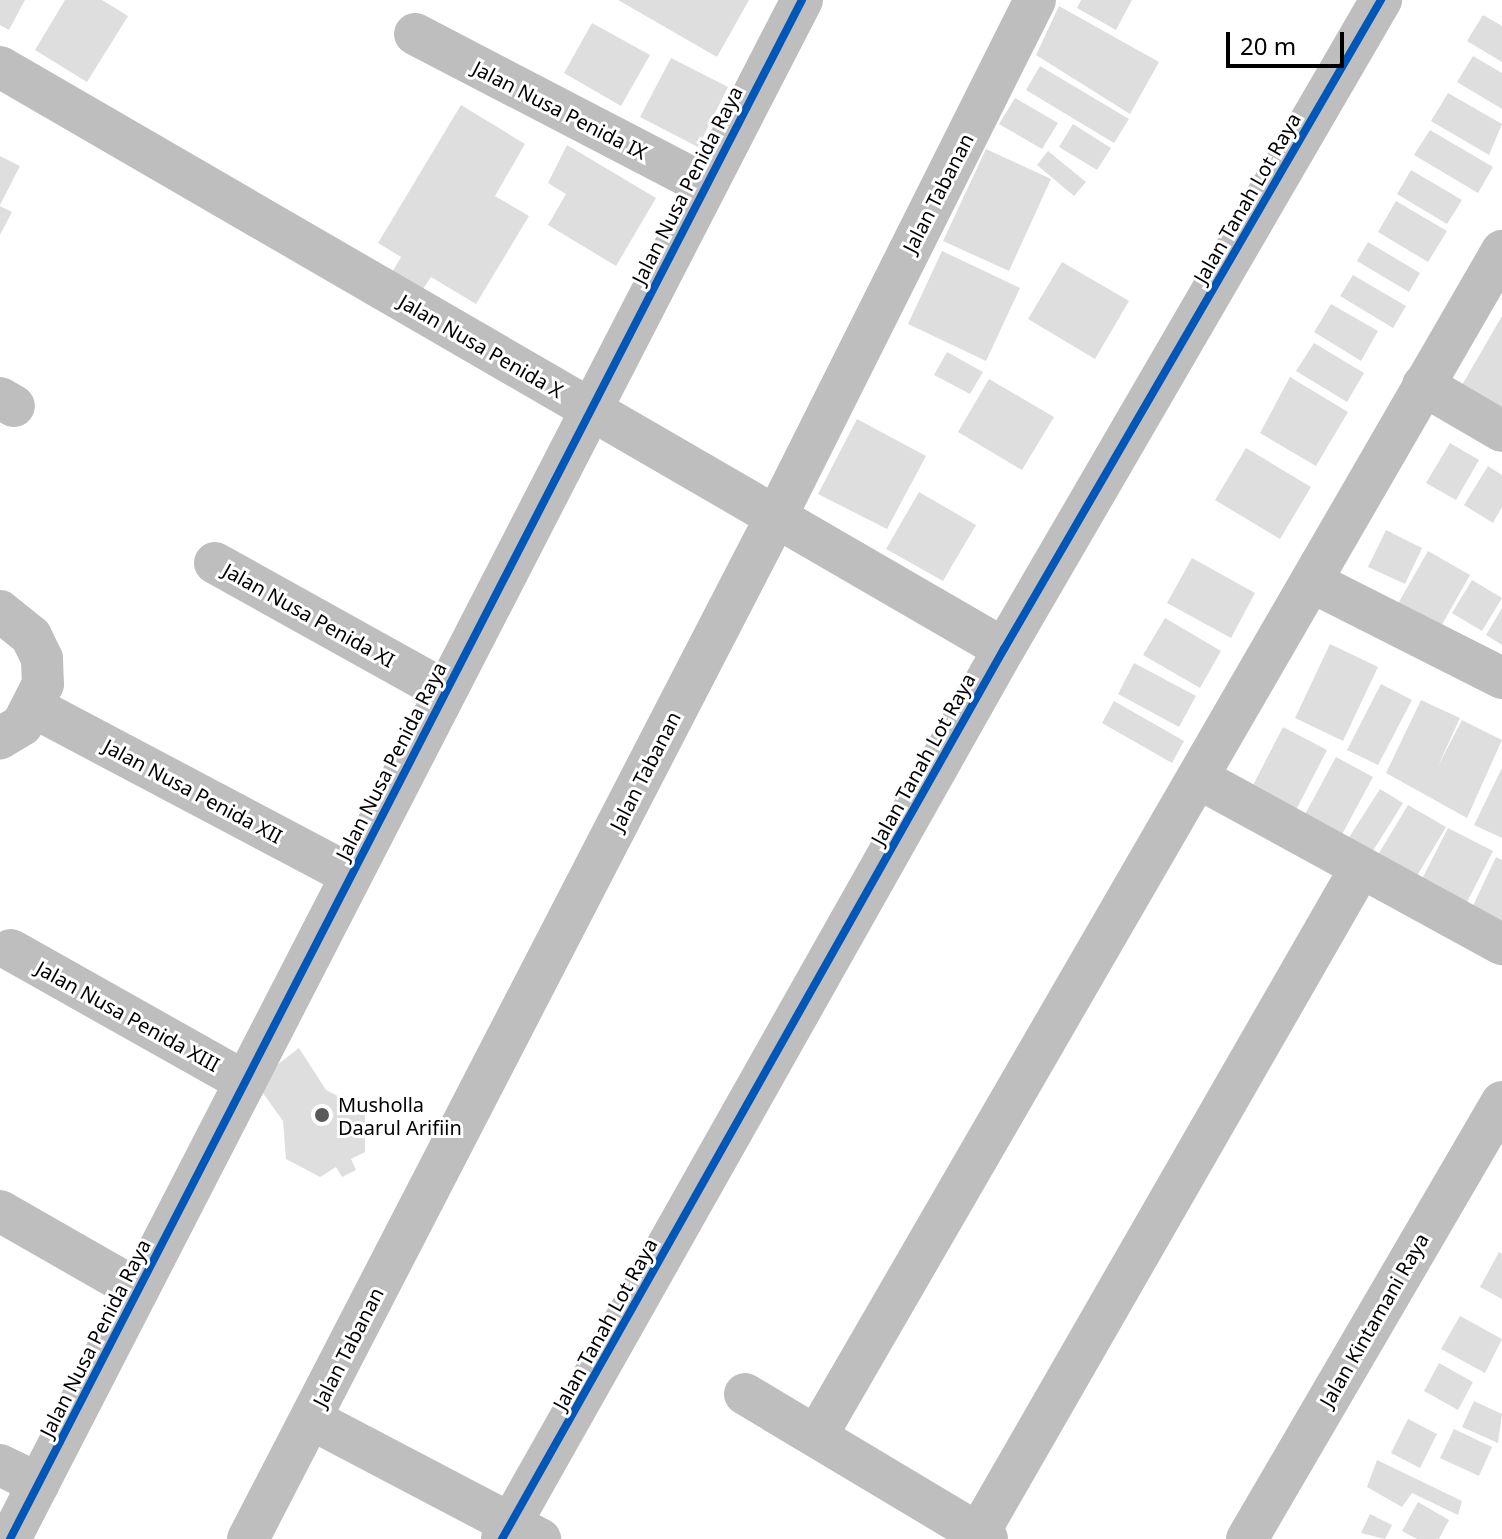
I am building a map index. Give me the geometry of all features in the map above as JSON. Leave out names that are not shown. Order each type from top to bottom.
[{"type":"street","name":"Jalan Nusa Penida Raya","points":[[10,1539],[802,0]]},
{"type":"street","name":"Jalan Tabanan","points":[[248,1539],[776,517],[1035,0]]},
{"type":"street","name":"Jalan Tanah Lot Raya","points":[[518,1533],[1004,649],[1381,0]]},
{"type":"street","name":"Jalan Nusa Penida IX","points":[[415,34],[705,185]]},
{"type":"street","name":"Jalan Nusa Penida X","points":[[0,67],[1004,649]]},
{"type":"street","points":[[817,1435],[1200,779],[1502,251]]},
{"type":"street","points":[[1423,385],[1502,431]]},
{"type":"street","name":"Jalan Nusa Penida XI","points":[[215,563],[445,691]]},
{"type":"street","points":[[1312,582],[1502,678]]},
{"type":"street","points":[[0,611],[31,636],[42,659],[43,684],[35,708],[22,725],[0,738]]},
{"type":"street","name":"Jalan Nusa Penida XII","points":[[35,708],[350,875]]},
{"type":"street","points":[[1200,779],[1502,944]]},
{"type":"street","points":[[745,1394],[983,1536],[1360,869]]},
{"type":"street","name":"Jalan Nusa Penida XIII","points":[[11,950],[245,1082]]},
{"type":"street","name":"Jalan Kintamani Raya","points":[[1247,1539],[1502,1102]]},
{"type":"street","points":[[0,1211],[138,1290]]},
{"type":"street","points":[[311,1419],[518,1533]]},
{"type":"street","points":[[0,1465],[39,1484]]},
{"type":"building","points":[[0,0],[25,0],[9,30],[0,25]]},
{"type":"building","points":[[65,0],[102,0],[128,16],[87,82],[35,50]]},
{"type":"building","points":[[618,0],[749,0],[717,57]]},
{"type":"building","points":[[1081,0],[1132,0],[1116,30],[1077,8]]},
{"type":"building","points":[[1059,6],[1159,62],[1130,114],[1036,55]]},
{"type":"building","points":[[1483,15],[1502,26],[1502,62],[1467,41]]},
{"type":"building","points":[[592,23],[650,55],[621,106],[564,73]]},
{"type":"building","points":[[1473,56],[1502,73],[1502,109],[1457,82]]},
{"type":"building","points":[[671,58],[728,87],[698,147],[640,117]]},
{"type":"building","points":[[1040,66],[1129,119],[1114,143],[1026,90]]},
{"type":"building","points":[[1448,93],[1502,124],[1489,155],[1431,121]]},
{"type":"building","points":[[1015,98],[1058,123],[1042,149],[999,124]]},
{"type":"building","points":[[461,105],[525,144],[495,196],[529,216],[476,304],[431,277],[421,292],[391,274],[401,257],[378,243]]},
{"type":"building","points":[[1073,124],[1111,148],[1097,170],[1059,147]]},
{"type":"building","points":[[1430,130],[1493,167],[1478,193],[1414,155]]},
{"type":"building","points":[[567,145],[656,198],[616,266],[548,225],[566,194],[548,183]]},
{"type":"building","points":[[986,149],[1051,179],[1009,271],[943,241]]},
{"type":"building","points":[[1048,151],[1086,182],[1074,196],[1037,165]]},
{"type":"building","points":[[0,156],[20,166],[0,205]]},
{"type":"building","points":[[1411,170],[1462,200],[1447,224],[1397,194]]},
{"type":"building","points":[[1396,201],[1447,231],[1428,262],[1378,232]]},
{"type":"building","points":[[0,206],[12,212],[0,235]]},
{"type":"building","points":[[1368,242],[1420,273],[1409,292],[1357,261]]},
{"type":"building","points":[[942,251],[1020,288],[986,361],[908,324]]},
{"type":"building","points":[[1062,262],[1129,301],[1095,359],[1028,319]]},
{"type":"building","points":[[1353,275],[1406,306],[1393,328],[1340,296]]},
{"type":"building","points":[[1331,304],[1378,331],[1361,361],[1314,332]]},
{"type":"building","points":[[1502,316],[1502,407],[1462,385]]},
{"type":"building","points":[[1314,343],[1364,373],[1347,402],[1296,371]]},
{"type":"building","points":[[947,352],[983,372],[970,394],[934,375]]},
{"type":"building","points":[[1290,377],[1348,412],[1316,466],[1260,433]]},
{"type":"building","points":[[989,379],[1054,417],[1022,470],[958,432]]},
{"type":"building","points":[[857,419],[926,456],[887,529],[818,494]]},
{"type":"building","points":[[1450,443],[1479,460],[1456,500],[1426,483]]},
{"type":"building","points":[[1246,448],[1311,487],[1280,539],[1215,500]]},
{"type":"building","points":[[1488,466],[1502,475],[1502,507],[1493,523],[1464,505]]},
{"type":"building","points":[[919,492],[976,525],[943,581],[886,549]]},
{"type":"building","points":[[1386,530],[1422,548],[1405,584],[1368,567]]},
{"type":"building","points":[[1428,551],[1470,575],[1439,630],[1396,607]]},
{"type":"building","points":[[1192,558],[1255,593],[1231,638],[1167,603]]},
{"type":"building","points":[[1472,580],[1502,598],[1482,631],[1452,613]]},
{"type":"building","points":[[1502,608],[1502,645],[1486,635]]},
{"type":"building","points":[[1165,618],[1221,651],[1200,688],[1143,655]]},
{"type":"building","points":[[1330,644],[1378,667],[1343,741],[1295,718]]},
{"type":"building","points":[[1134,663],[1196,696],[1179,727],[1118,694]]},
{"type":"building","points":[[1381,684],[1412,700],[1378,765],[1347,750]]},
{"type":"building","points":[[1421,700],[1460,718],[1438,766],[1462,720],[1502,740],[1467,818],[1386,773]]},
{"type":"building","points":[[1114,701],[1184,741],[1172,763],[1102,723]]},
{"type":"building","points":[[1283,727],[1327,750],[1295,812],[1251,789]]},
{"type":"building","points":[[1336,757],[1373,777],[1340,838],[1303,818]]},
{"type":"building","points":[[1502,768],[1502,838],[1474,825]]},
{"type":"building","points":[[1380,789],[1403,803],[1371,854],[1348,839]]},
{"type":"building","points":[[1408,805],[1446,827],[1414,881],[1376,858]]},
{"type":"building","points":[[1448,828],[1493,851],[1465,906],[1420,883]]},
{"type":"building","points":[[1496,857],[1502,860],[1502,928],[1470,912]]},
{"type":"building","name":"Musholla Daarul Arifiin","points":[[299,1048],[326,1090],[365,1110],[365,1152],[351,1159],[356,1170],[342,1177],[336,1167],[320,1177],[286,1159],[283,1121],[255,1082]]},
{"type":"building","points":[[1499,1252],[1502,1254],[1502,1299],[1480,1287]]},
{"type":"building","points":[[1460,1316],[1502,1339],[1485,1373],[1441,1349]]},
{"type":"building","points":[[1439,1363],[1473,1382],[1458,1410],[1424,1391]]},
{"type":"building","points":[[1474,1401],[1502,1414],[1498,1443],[1462,1427]]},
{"type":"building","points":[[1408,1419],[1437,1434],[1420,1468],[1391,1453]]},
{"type":"building","points":[[1454,1429],[1492,1447],[1479,1476],[1440,1458]]},
{"type":"building","points":[[1377,1460],[1462,1501],[1458,1515],[1412,1493],[1402,1507],[1367,1487]]},
{"type":"building","points":[[1418,1502],[1449,1520],[1439,1539],[1417,1539],[1402,1531]]},
{"type":"building","points":[[1370,1514],[1392,1525],[1385,1539],[1361,1533]]},
{"type":"cycle path","points":[[10,1539],[802,0]]},
{"type":"cycle path","points":[[502,1539],[1004,649],[1381,0]]},
{"type":"place","name":"Musholla Daarul Arifiin","points":[[322,1115]]}]
